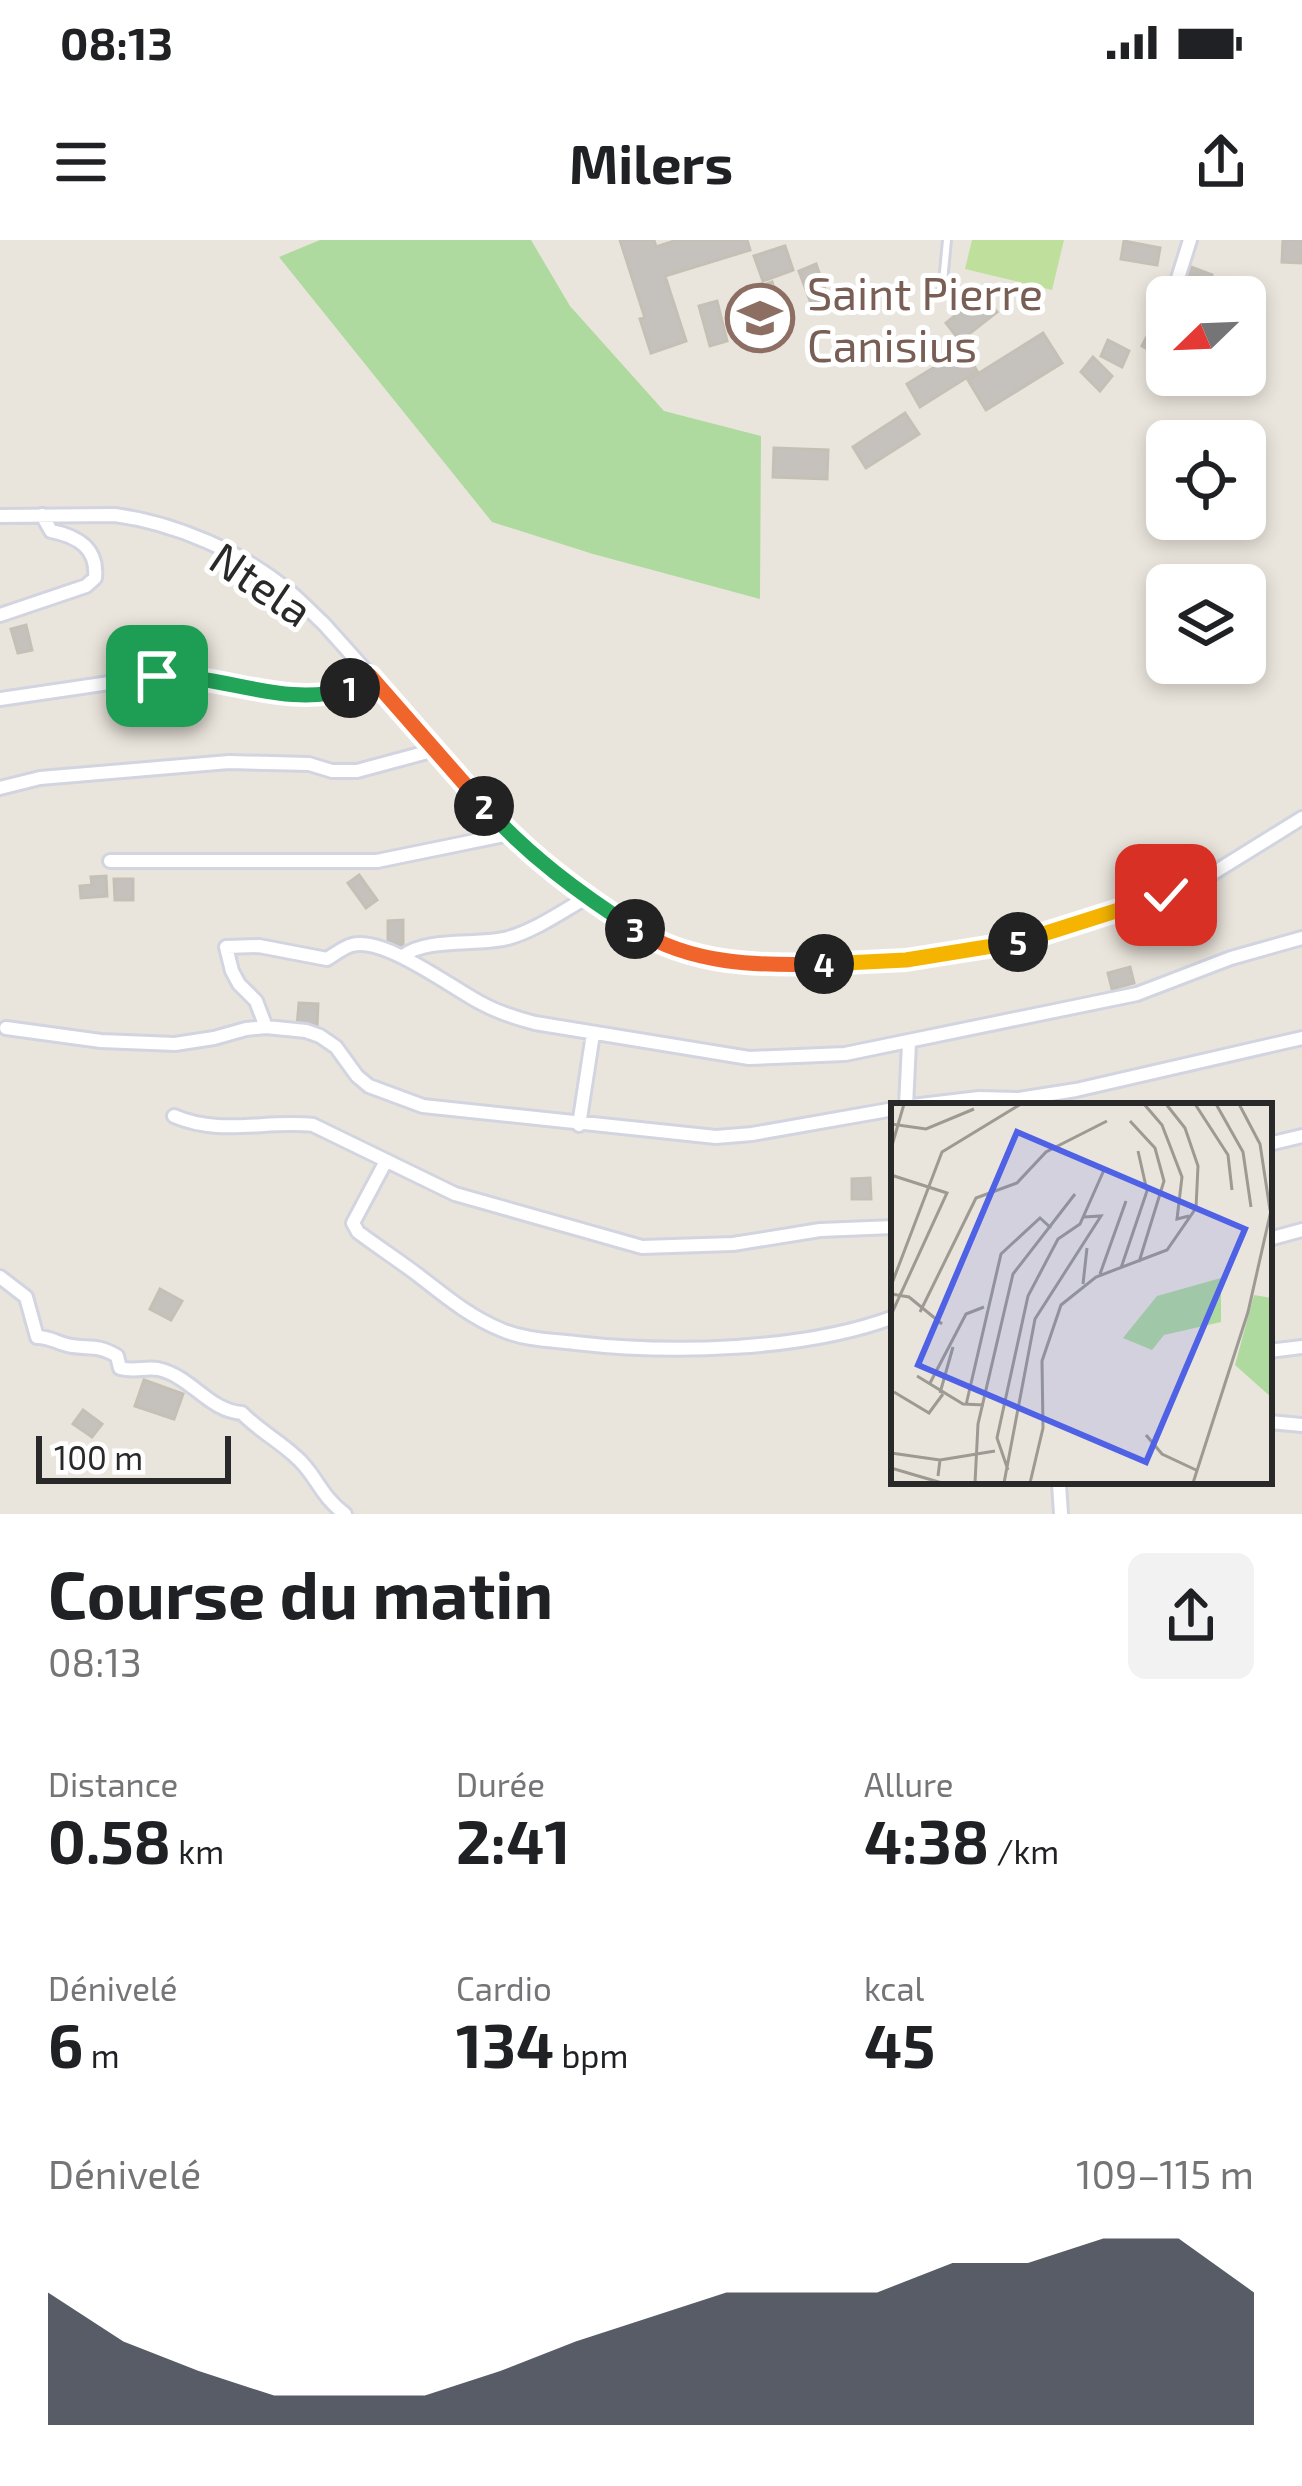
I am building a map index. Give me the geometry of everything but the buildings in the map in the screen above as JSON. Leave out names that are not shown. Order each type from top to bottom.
[{"type":"street","points":[[1179,276],[1190,240]]},
{"type":"street","points":[[0,615],[86,586],[95,578],[88,548],[69,534],[51,531],[42,515]]},
{"type":"street","name":"Ntela","points":[[0,516],[133,517],[219,548],[257,568],[323,624],[509,834],[586,898],[645,935],[707,958],[773,966],[906,960],[1033,938],[1202,880],[1302,818]]},
{"type":"street","points":[[0,699],[181,675],[304,696],[346,690],[370,676]]},
{"type":"street","points":[[0,788],[40,778],[229,762],[309,764],[332,771],[357,771],[435,750]]},
{"type":"street","points":[[110,861],[377,861],[509,834]]},
{"type":"street","points":[[404,956],[420,948],[510,937],[586,898]]},
{"type":"street","points":[[266,1027],[256,1000],[232,971],[226,947],[259,946],[327,959],[351,945],[364,944],[404,956],[448,986],[507,1016],[748,1058],[808,1058],[909,1042],[1136,994],[1231,958],[1302,938]]},
{"type":"street","points":[[6,1028],[101,1041],[175,1044],[266,1027],[306,1031],[337,1047],[369,1086],[423,1106],[579,1125],[716,1137],[891,1110]]},
{"type":"street","points":[[579,1125],[592,1034]]},
{"type":"street","points":[[932,1103],[979,1097],[1019,1099],[1076,1090],[1302,1038]]},
{"type":"street","points":[[909,1042],[909,1103]]},
{"type":"street","points":[[174,1116],[213,1127],[313,1125],[454,1194],[642,1247],[715,1245],[820,1230],[891,1227]]},
{"type":"street","points":[[1272,1143],[1302,1136]]},
{"type":"street","points":[[386,1161],[353,1223],[358,1232],[459,1307],[506,1332],[529,1339],[607,1346],[710,1346],[822,1338],[891,1319]]},
{"type":"street","points":[[1272,1238],[1302,1231]]},
{"type":"street","points":[[0,1277],[26,1297],[37,1337],[101,1347],[117,1356],[120,1368],[155,1368],[176,1376],[226,1412],[242,1414],[299,1458],[328,1501],[345,1514]]},
{"type":"street","points":[[1272,1352],[1302,1347]]},
{"type":"street","points":[[1272,1422],[1302,1425]]},
{"type":"street","points":[[1059,1484],[1061,1514]]},
{"type":"lane","points":[[942,293],[947,240]]},
{"type":"green space","points":[[320,240],[531,240],[570,306],[664,411],[761,436],[760,599],[492,522],[279,257]]},
{"type":"green space","points":[[972,240],[1064,240],[1052,290],[965,269]]},
{"type":"place","name":"Saint Pierre Canisius","points":[[760,318]]},
{"type":"route","points":[[157,676],[181,675],[304,696],[346,690],[370,676],[528,852],[586,898],[645,935],[686,953],[773,966],[906,960],[1033,938],[1166,895]]}]
